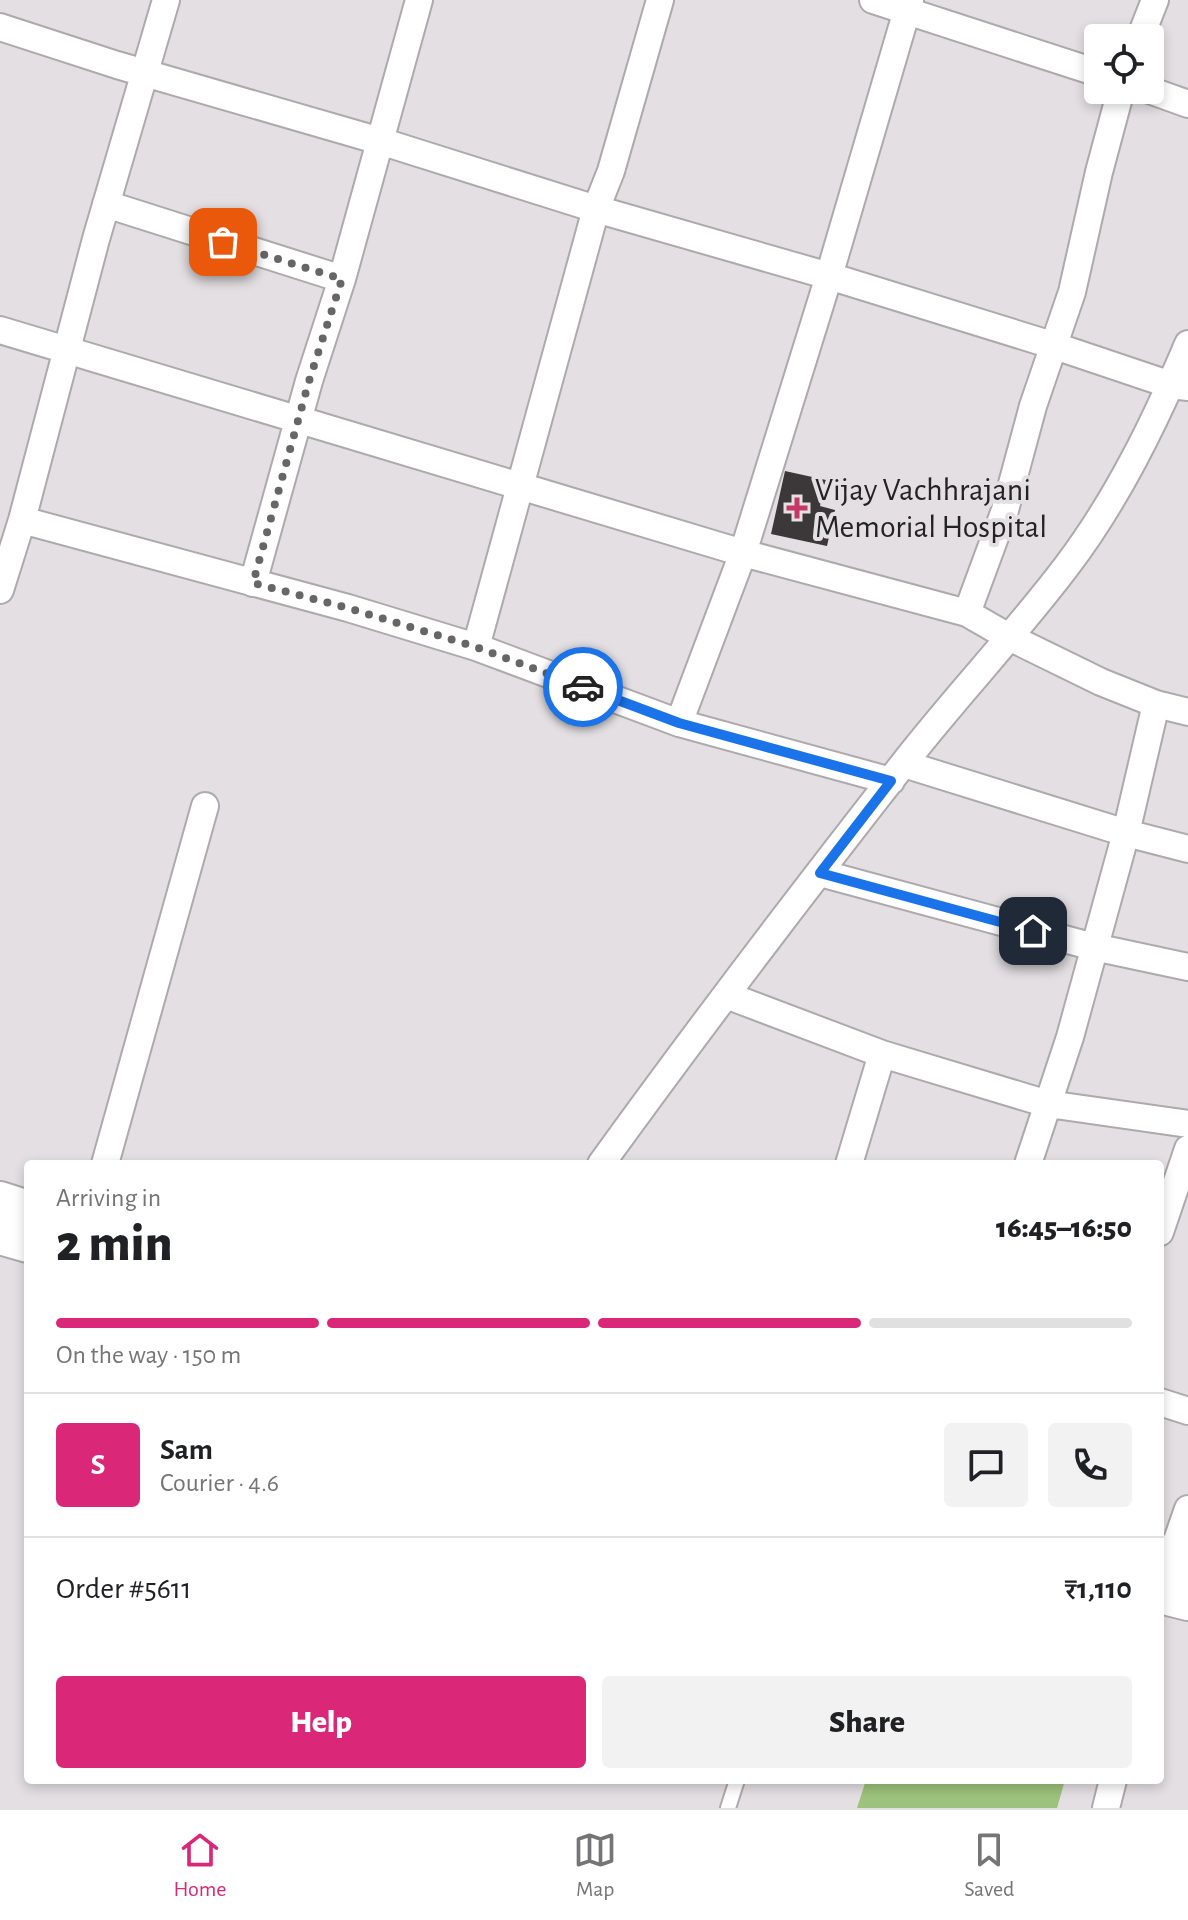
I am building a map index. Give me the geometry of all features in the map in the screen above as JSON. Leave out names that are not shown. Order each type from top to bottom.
[{"type":"street","points":[[0,590],[22,520],[106,204],[166,0]]},
{"type":"street","points":[[253,583],[419,0]]},
{"type":"street","points":[[476,647],[523,486],[596,209],[611,171],[660,0]]},
{"type":"street","points":[[873,0],[908,6],[1084,68]]},
{"type":"street","points":[[1146,24],[1155,0]]},
{"type":"street","points":[[679,723],[743,553],[908,6]]},
{"type":"street","points":[[0,27],[596,209],[829,276],[1179,386]]},
{"type":"street","points":[[1164,95],[1188,104]]},
{"type":"street","points":[[967,613],[1005,510],[1052,345],[1072,292],[1117,104]]},
{"type":"street","points":[[106,204],[342,279]]},
{"type":"street","points":[[0,330],[743,553],[967,613],[1101,682],[1156,704],[1188,712]]},
{"type":"street","points":[[604,1160],[897,772],[1067,566],[1121,484],[1179,386],[1188,344]]},
{"type":"street","points":[[22,520],[348,608],[476,647],[679,723],[897,772],[1188,849]]},
{"type":"street","points":[[1029,1160],[1070,1037],[1126,833],[1156,704]]},
{"type":"street","points":[[106,1160],[205,806]]},
{"type":"street","points":[[820,873],[1094,947],[1188,967]]},
{"type":"street","points":[[726,995],[882,1054],[1048,1104],[1188,1124]]},
{"type":"street","points":[[850,1160],[882,1054]]},
{"type":"street","points":[[1164,1220],[1188,1149]]},
{"type":"street","points":[[0,1201],[24,1209]]},
{"type":"street","points":[[0,1235],[24,1242]]},
{"type":"street","points":[[1164,1403],[1188,1411]]},
{"type":"street","points":[[1164,1583],[1188,1509]]},
{"type":"street","points":[[1164,1595],[1188,1601]]},
{"type":"street","points":[[1106,1808],[1112,1784]]},
{"type":"lane","points":[[728,1808],[736,1784]]},
{"type":"green space","points":[[865,1784],[1064,1784],[1057,1808],[857,1808]]},
{"type":"building","points":[[785,471],[826,480],[820,506],[835,510],[827,546],[771,534]]},
{"type":"way so far","points":[[223,242],[342,279],[309,381],[253,583],[476,647],[583,687]]},
{"type":"place","name":"Vijay Vachhrajani Memorial Hospital","points":[[797,508]]},
{"type":"route","points":[[583,687],[679,723],[891,781],[820,873],[1033,931]]}]
